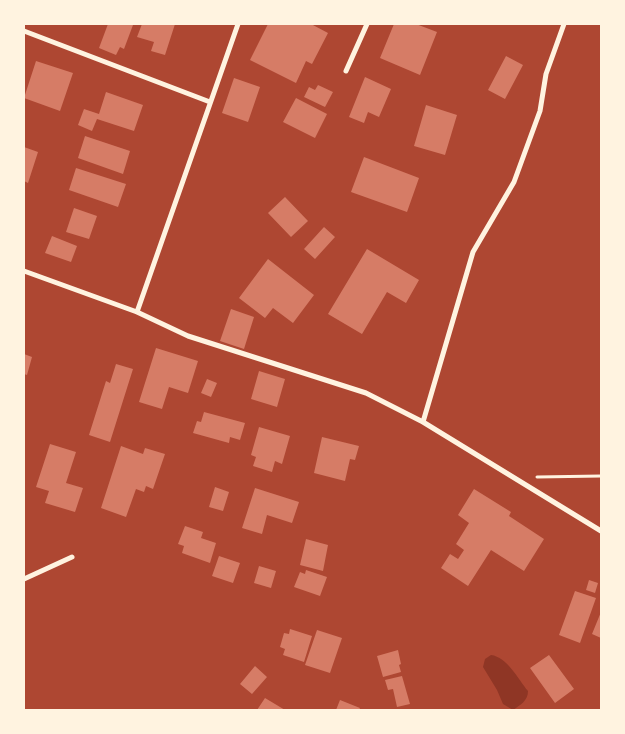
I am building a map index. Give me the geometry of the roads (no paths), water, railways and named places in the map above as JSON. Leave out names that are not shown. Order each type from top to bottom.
[{"type":"street","points":[[138,312],[238,24]]},
{"type":"street","points":[[346,70],[367,24]]},
{"type":"street","points":[[423,422],[473,252],[514,182],[540,111],[546,74],[564,24]]},
{"type":"street","points":[[24,31],[210,102]]},
{"type":"street","points":[[24,271],[138,312],[188,336],[366,394],[423,422],[601,531]]},
{"type":"street","points":[[24,580],[72,557]]}]
